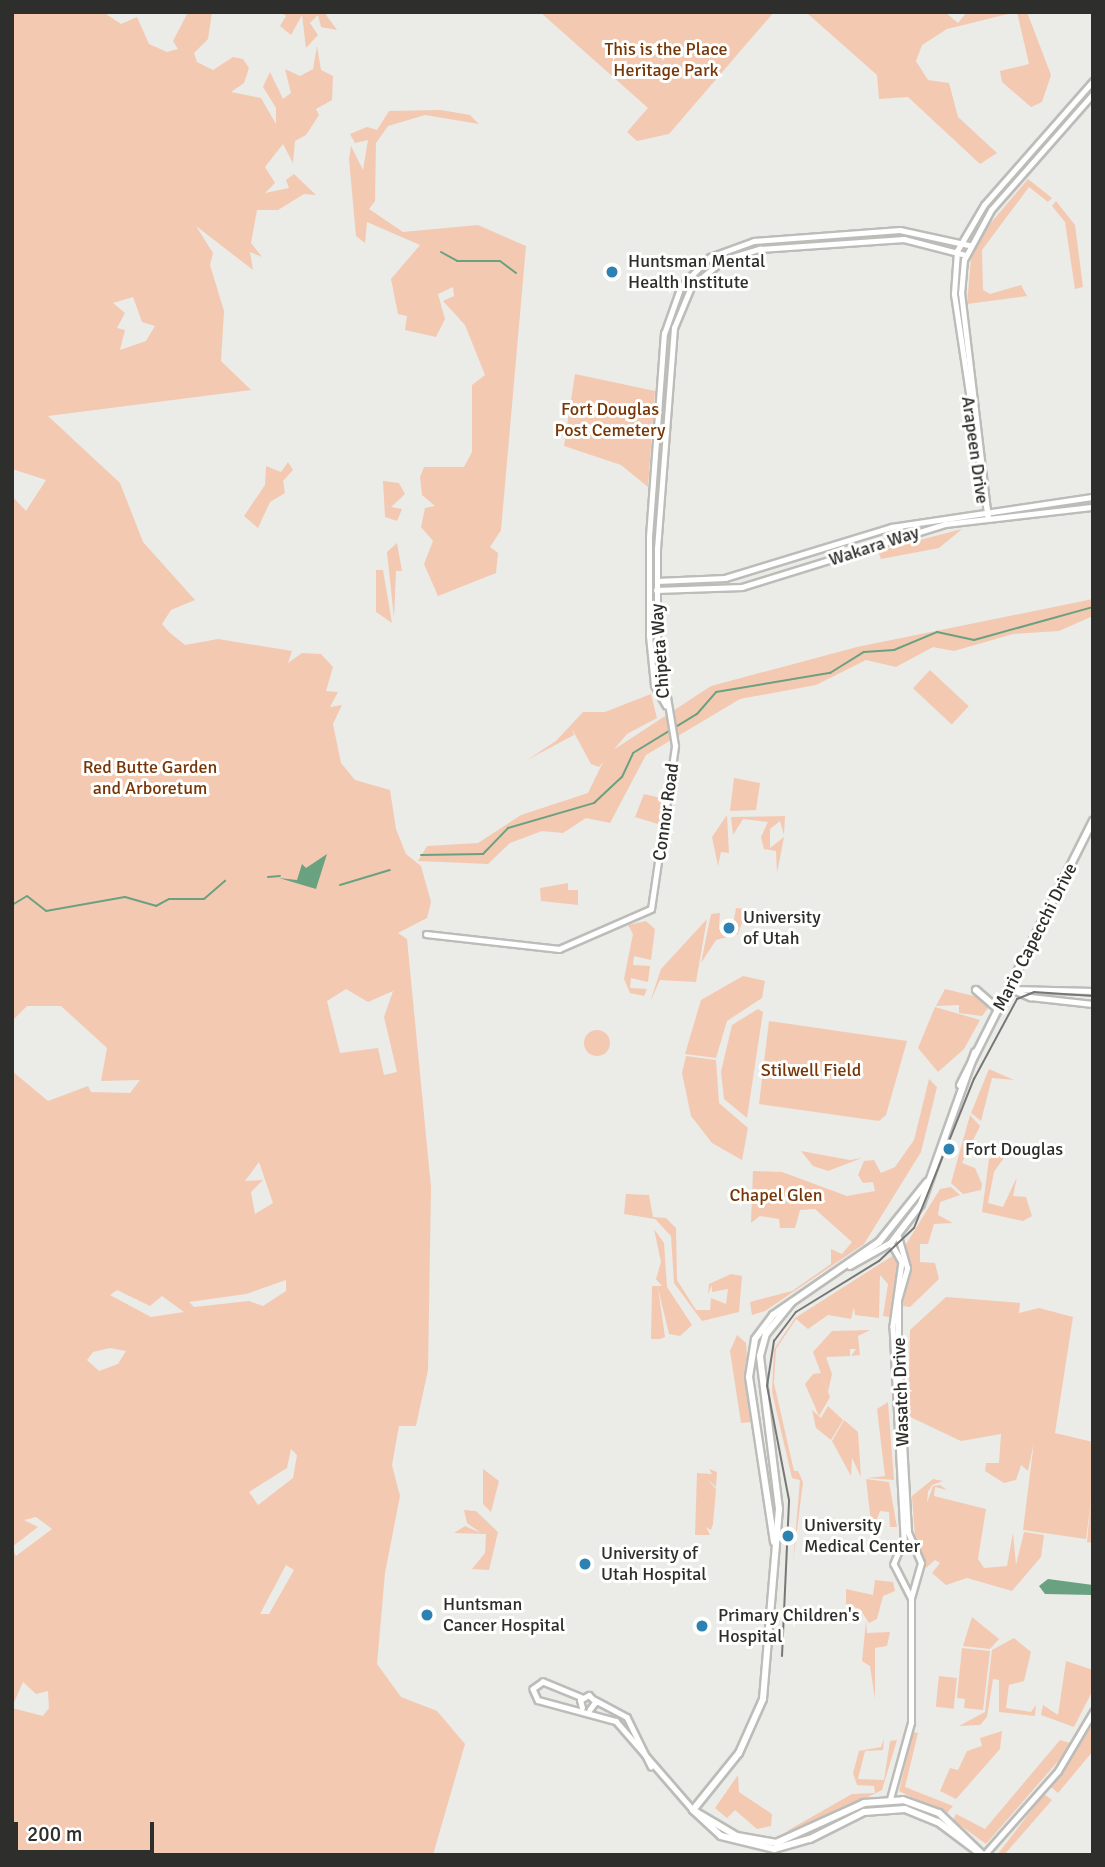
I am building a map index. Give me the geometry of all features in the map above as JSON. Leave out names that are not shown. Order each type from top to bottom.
[{"type":"main road","name":"Mario Capecchi Drive","points":[[774,1544],[748,1366],[762,1326],[792,1302],[891,1243],[921,1205],[960,1085],[975,1051],[1011,989],[1093,821]]},
{"type":"main road","points":[[976,990],[999,1010]]},
{"type":"main road","name":"Mario Capecchi Drive","points":[[960,1085],[974,1062],[975,1051]]},
{"type":"main road","name":"Mario Capecchi Drive","points":[[850,1266],[893,1228],[927,1182]]},
{"type":"main road","points":[[891,1243],[921,1189]]},
{"type":"main road","name":"Mario Capecchi Drive","points":[[693,1810],[739,1753],[763,1699],[779,1494],[760,1356],[766,1334],[792,1302]]},
{"type":"main road","points":[[693,1810],[737,1836],[776,1843],[859,1805],[890,1800],[939,1813],[983,1855]]},
{"type":"main road","points":[[693,1810],[714,1832],[767,1849],[803,1842],[890,1800],[925,1815],[983,1855]]},
{"type":"main road","points":[[855,1816],[889,1808],[925,1815]]},
{"type":"street","name":"Arapeen Drive","points":[[988,519],[982,510],[954,294],[957,251],[984,205],[1093,81]]},
{"type":"street","name":"Arapeen Drive","points":[[988,519],[991,510],[961,294],[966,255],[969,245],[991,210],[1093,94]]},
{"type":"street","name":"Chipeta Way","points":[[667,706],[652,668],[648,559],[664,334],[681,286],[710,257],[754,241],[900,230],[969,245]]},
{"type":"street","name":"Chipeta Way","points":[[667,706],[656,590],[674,328],[696,281],[723,260],[760,249],[894,239],[966,255]]},
{"type":"street","name":"Wakara Way","points":[[657,581],[735,576],[892,527],[982,510],[1093,497]]},
{"type":"street","name":"Wakara Way","points":[[656,590],[750,585],[945,524],[1093,507]]},
{"type":"street","name":"Connor Road","points":[[426,933],[559,948],[584,942],[614,922],[646,916],[669,802],[673,738],[667,706]]},
{"type":"street","points":[[1011,989],[1093,992]]},
{"type":"street","points":[[1011,989],[1030,998],[1093,1004]]},
{"type":"street","name":"Wasatch Drive","points":[[890,1800],[911,1723],[911,1598],[920,1558],[911,1548],[898,1353],[898,1300],[907,1268],[898,1237]]},
{"type":"street","name":"Wasatch Drive","points":[[891,1243],[902,1262],[893,1326],[900,1550],[894,1559],[911,1598]]},
{"type":"street","points":[[900,1550],[911,1548]]},
{"type":"street","points":[[899,1572],[915,1572]]},
{"type":"street","points":[[651,1767],[628,1720],[595,1701],[581,1703],[534,1697],[533,1687],[543,1682],[550,1688],[581,1703],[619,1724],[651,1767],[693,1810]]},
{"type":"street","points":[[544,1700],[550,1688]]},
{"type":"street","points":[[591,1710],[595,1701]]},
{"type":"street","points":[[983,1855],[1058,1771],[1093,1712]]},
{"type":"green space","name":"Red Butte Garden and Arboretum","points":[[12,12],[103,12],[121,24],[137,17],[149,44],[167,52],[178,49],[173,41],[188,12],[212,12],[208,39],[194,53],[197,62],[213,70],[233,57],[243,59],[249,68],[244,83],[231,92],[261,98],[276,124],[276,108],[263,87],[270,72],[283,99],[291,93],[285,69],[300,76],[313,69],[317,46],[321,70],[333,76],[332,100],[316,109],[319,115],[306,135],[295,141],[293,163],[283,144],[265,167],[275,183],[265,193],[289,188],[286,180],[294,174],[316,195],[304,194],[278,210],[257,210],[251,243],[262,257],[250,252],[253,270],[196,226],[213,253],[210,265],[224,311],[221,361],[251,390],[48,416],[120,483],[143,542],[195,600],[171,610],[162,624],[169,632],[185,645],[218,639],[292,651],[288,663],[302,653],[321,654],[333,667],[326,691],[338,692],[330,707],[342,705],[333,724],[341,763],[355,780],[390,790],[396,829],[406,854],[421,866],[431,902],[427,918],[398,933],[407,939],[431,1187],[428,1370],[416,1426],[399,1426],[392,1465],[400,1496],[385,1573],[377,1664],[401,1697],[437,1711],[465,1744],[433,1855],[12,1855],[12,1708],[43,1716],[49,1708],[48,1691],[36,1694],[23,1682],[12,1707],[12,1548],[16,1556],[52,1529],[36,1517],[24,1520],[38,1527],[12,1547],[12,1071],[48,1101],[88,1086],[91,1092],[130,1093],[140,1080],[101,1081],[107,1048],[61,1006],[27,1006],[12,1021],[12,496],[26,511],[46,480],[12,469]],"holes":[[[133,297],[142,322],[155,326],[146,341],[120,350],[125,330],[117,328],[125,313],[113,303]],[[346,989],[368,1002],[393,991],[384,1017],[397,1072],[384,1075],[378,1048],[340,1053],[327,1001]],[[259,1162],[273,1203],[255,1214],[251,1192],[263,1180],[245,1181]],[[286,1280],[286,1291],[263,1306],[249,1301],[194,1307],[189,1302],[246,1294]],[[117,1290],[150,1306],[162,1296],[184,1312],[151,1317],[110,1295]],[[110,1348],[126,1351],[118,1364],[99,1371],[87,1360],[93,1352]],[[291,1449],[297,1455],[293,1478],[258,1505],[249,1492],[287,1468]],[[286,1565],[294,1570],[269,1614],[260,1614]]]},
{"type":"green space","points":[[281,12],[324,12],[337,30],[321,27],[318,15],[310,23],[318,35],[306,48],[302,15],[291,35],[280,26],[286,16]]},
{"type":"green space","name":"This is the Place Heritage Park","points":[[540,12],[774,12],[669,134],[637,141],[627,132],[648,108]]},
{"type":"green space","points":[[782,12],[945,12],[958,23],[967,12],[1016,12],[947,29],[922,45],[916,61],[928,80],[949,83],[958,117],[997,153],[980,164],[908,97],[879,99],[877,75],[808,14]]},
{"type":"green space","points":[[1017,12],[1027,12],[1051,75],[1042,102],[1031,107],[1002,82],[1000,71],[1029,64]]},
{"type":"green space","points":[[441,110],[470,115],[479,124],[425,115],[388,126],[376,143],[375,201],[369,209],[403,232],[478,225],[526,246],[501,530],[490,547],[498,553],[496,573],[438,596],[424,564],[433,541],[421,527],[425,508],[435,506],[422,495],[420,477],[424,467],[464,467],[472,452],[472,385],[485,375],[465,325],[443,301],[454,296],[453,287],[438,294],[445,319],[436,337],[405,330],[407,316],[398,314],[391,279],[420,245],[367,222],[365,243],[356,236],[349,159],[351,146],[363,170],[368,140],[355,143],[350,134],[367,127],[377,130],[389,111]]},
{"type":"green space","points":[[1027,176],[991,218],[979,237],[1028,179],[1052,198],[1048,202],[1029,187],[982,250],[983,290],[990,294],[1021,285],[1027,296],[967,304],[972,247],[988,220]]},
{"type":"green space","points":[[1056,201],[1075,225],[1083,287],[1075,289],[1065,222],[1052,206]]},
{"type":"green space","name":"Fort Douglas Post Cemetery","points":[[575,374],[655,391],[648,487],[621,465],[564,446]]},
{"type":"green space","points":[[288,462],[293,470],[283,481],[285,493],[270,502],[258,528],[244,516],[265,485],[266,466],[281,472]]},
{"type":"green space","points":[[383,481],[399,483],[405,494],[391,507],[402,509],[397,521],[385,517]]},
{"type":"green space","points":[[962,529],[939,548],[881,559],[878,551]]},
{"type":"green space","points":[[397,543],[402,571],[396,571],[394,618],[387,552]]},
{"type":"green space","points":[[376,570],[383,570],[392,623],[376,612]]},
{"type":"green space","points":[[1093,599],[1093,616],[1059,631],[1013,634],[954,651],[933,647],[896,667],[866,660],[816,685],[740,699],[646,755],[610,823],[586,818],[563,833],[542,831],[510,843],[488,864],[418,861],[427,846],[478,843],[521,815],[588,793],[607,754],[711,686],[857,647]]},
{"type":"green space","points":[[930,670],[969,706],[952,724],[913,688]]},
{"type":"green space","points":[[651,694],[657,718],[627,734],[599,767],[591,764],[572,729],[574,735],[527,760],[556,741],[583,712],[605,712]]},
{"type":"green space","points":[[734,778],[760,783],[756,810],[730,811]]},
{"type":"green space","points":[[644,794],[665,799],[661,825],[635,817]]},
{"type":"green space","points":[[727,815],[729,853],[721,852],[718,866],[712,837]]},
{"type":"green space","points":[[785,816],[784,835],[780,821],[770,829],[770,848],[784,837],[777,873],[776,851],[764,849],[761,837],[768,822],[743,819],[733,835],[731,817]]},
{"type":"green space","points":[[568,883],[568,890],[578,890],[578,905],[541,901],[540,888]]},
{"type":"green space","points":[[736,908],[747,909],[738,934],[716,940],[701,963],[711,914],[720,913],[719,929],[732,931]]},
{"type":"green space","points":[[707,919],[696,982],[660,980],[650,1002],[661,969]]},
{"type":"green space","points":[[646,921],[655,929],[651,960],[634,956],[633,965],[650,966],[648,982],[631,978],[630,988],[647,989],[644,996],[630,993],[624,979],[633,934],[628,925]]},
{"type":"green space","points":[[743,976],[765,981],[762,998],[727,1021],[716,1058],[685,1054],[701,1000]]},
{"type":"green space","points":[[945,989],[986,999],[989,1007],[982,1016],[959,1013],[959,1005],[936,1006]]},
{"type":"green space","points":[[935,1007],[980,1020],[964,1049],[938,1072],[918,1048]]},
{"type":"green space","points":[[758,1009],[763,1012],[747,1118],[724,1099],[721,1072],[732,1025]]},
{"type":"green space","name":"Stilwell Field","points":[[769,1021],[907,1041],[886,1115],[879,1121],[759,1104]]},
{"type":"green space","points":[[597,1030],[606,1034],[610,1043],[606,1052],[597,1056],[588,1052],[584,1043],[588,1034]]},
{"type":"green space","points":[[686,1056],[716,1060],[719,1103],[748,1128],[742,1160],[712,1143],[691,1116],[682,1073]]},
{"type":"green space","points":[[989,1069],[1014,1080],[992,1078],[981,1121],[971,1113]]},
{"type":"green space","name":"Chapel Glen","points":[[929,1079],[937,1087],[921,1152],[864,1244],[765,1311],[752,1315],[750,1302],[792,1291],[831,1264],[831,1249],[842,1254],[852,1242],[815,1209],[800,1210],[795,1228],[780,1228],[779,1219],[760,1216],[751,1223],[753,1171],[782,1172],[847,1196],[875,1191],[873,1182],[863,1183],[858,1175],[864,1161],[874,1160],[881,1173],[895,1167],[914,1140]]},
{"type":"green space","points":[[970,1115],[980,1126],[962,1163],[975,1168],[982,1184],[981,1190],[963,1194],[951,1183]]},
{"type":"green space","points":[[1012,1146],[994,1172],[988,1203],[1003,1207],[1017,1177],[1013,1196],[1026,1197],[1032,1216],[1023,1221],[982,1212],[989,1159]]},
{"type":"green space","points":[[801,1151],[850,1160],[862,1158],[828,1171],[813,1166]]},
{"type":"green space","points":[[951,1187],[960,1195],[940,1202],[938,1215],[953,1223],[934,1224],[928,1244],[920,1244],[920,1262],[935,1263],[939,1279],[910,1307],[902,1306],[910,1271],[905,1246],[940,1189]]},
{"type":"green space","points":[[626,1194],[649,1195],[653,1217],[666,1218],[676,1228],[677,1280],[696,1310],[710,1310],[711,1298],[726,1304],[728,1289],[712,1292],[712,1285],[708,1294],[709,1284],[731,1274],[742,1276],[739,1312],[702,1321],[674,1283],[671,1236],[655,1219],[624,1214]]},
{"type":"green space","points":[[654,1229],[664,1243],[667,1287],[692,1325],[680,1336],[669,1334],[658,1288],[665,1337],[660,1339],[651,1339],[652,1286],[662,1286],[656,1279],[661,1262]]},
{"type":"green space","points":[[894,1255],[900,1272],[890,1317],[883,1316],[888,1284],[880,1275],[879,1318],[855,1315],[854,1307],[851,1319],[828,1315],[808,1329],[796,1319],[776,1349],[774,1383],[794,1471],[798,1471],[803,1482],[793,1563],[800,1480],[792,1478],[772,1392],[774,1349],[795,1318]]},
{"type":"green space","points":[[946,1297],[1020,1303],[1019,1313],[1039,1308],[1073,1317],[1055,1433],[1093,1442],[1093,1543],[1087,1542],[1091,1500],[1086,1539],[1023,1530],[1034,1442],[1028,1471],[1021,1465],[1016,1480],[1004,1483],[985,1471],[986,1463],[999,1463],[1001,1434],[961,1441],[908,1416],[910,1330]]},
{"type":"green space","points":[[870,1330],[858,1336],[860,1355],[851,1356],[856,1349],[850,1349],[850,1356],[826,1357],[832,1374],[828,1392],[813,1352],[832,1331]]},
{"type":"green space","points":[[737,1335],[746,1343],[752,1422],[741,1423],[730,1351]]},
{"type":"green space","points":[[821,1373],[830,1397],[819,1416],[805,1384],[813,1374]]},
{"type":"green space","points":[[888,1402],[894,1480],[867,1478],[885,1476],[877,1409]]},
{"type":"green space","points":[[828,1406],[843,1420],[831,1440],[816,1428],[812,1410],[821,1418]]},
{"type":"green space","points":[[844,1420],[858,1432],[861,1477],[852,1458],[851,1476],[832,1441]]},
{"type":"green space","points":[[483,1469],[499,1481],[491,1512],[483,1504]]},
{"type":"green space","points":[[709,1469],[717,1472],[716,1487],[708,1480],[716,1489],[713,1524],[711,1530],[706,1527],[710,1535],[695,1535],[697,1473],[712,1474]]},
{"type":"green space","points":[[866,1479],[889,1482],[897,1527],[890,1527],[889,1512],[880,1511],[872,1531]]},
{"type":"green space","points":[[933,1479],[943,1481],[932,1485],[927,1503],[933,1486],[940,1485],[947,1490],[935,1487],[934,1496],[986,1509],[978,1559],[984,1568],[1007,1566],[1013,1533],[1016,1565],[1024,1532],[1044,1535],[1041,1557],[1012,1591],[967,1578],[946,1585],[932,1573],[940,1563],[935,1560],[926,1568],[915,1537],[912,1496]]},
{"type":"green space","points":[[464,1510],[476,1511],[498,1532],[489,1570],[472,1569],[485,1553],[486,1534],[454,1533],[465,1526],[481,1533],[467,1523]]},
{"type":"green space","points":[[875,1580],[893,1582],[895,1591],[883,1596],[877,1619],[869,1623],[860,1609],[846,1604],[846,1589],[873,1595]]},
{"type":"green space","points":[[972,1617],[999,1639],[990,1649],[963,1646]]},
{"type":"green space","points":[[866,1621],[867,1633],[890,1632],[887,1646],[875,1648],[875,1699],[870,1666],[862,1661]]},
{"type":"green space","points":[[1014,1638],[1031,1652],[1024,1681],[1009,1685],[1006,1708],[1031,1712],[1036,1705],[1035,1716],[999,1712],[999,1680],[993,1679],[987,1717],[980,1725],[959,1726],[985,1712],[992,1650]]},
{"type":"green space","points":[[962,1648],[990,1651],[983,1710],[964,1708],[965,1699],[957,1698]]},
{"type":"green space","points":[[1066,1661],[1093,1670],[1093,1690],[1074,1727],[1041,1715],[1043,1705],[1058,1715]]},
{"type":"green space","points":[[939,1676],[957,1678],[954,1709],[936,1707]]},
{"type":"green space","points":[[1093,1724],[1093,1751],[1058,1793],[1051,1787]]},
{"type":"green space","points":[[1002,1731],[1000,1749],[956,1799],[940,1791],[950,1768],[958,1770],[967,1751],[982,1746],[980,1738]]},
{"type":"green space","points":[[913,1732],[918,1733],[905,1787],[953,1806],[946,1814],[899,1791]]},
{"type":"green space","points":[[884,1739],[883,1750],[865,1751],[858,1779],[884,1780],[890,1741],[897,1740],[882,1790],[800,1830],[787,1831],[852,1794],[875,1793],[874,1786],[857,1785],[853,1773],[859,1751],[881,1747]]},
{"type":"green space","points":[[1060,1740],[1070,1743],[1060,1759],[986,1844],[953,1820],[956,1814],[985,1829]]},
{"type":"green space","points":[[738,1775],[739,1792],[772,1814],[771,1826],[757,1829],[735,1810],[727,1818],[715,1808]]},
{"type":"green space","points":[[1044,1794],[1052,1800],[1004,1855],[997,1855]]},
{"type":"shaded area","points":[[327,854],[316,889],[279,878],[297,880],[302,864],[306,868]]},
{"type":"shaded area","points":[[1048,1579],[1093,1585],[1093,1595],[1045,1594],[1039,1586]]},
{"type":"waterway","points":[[441,252],[457,261],[500,261],[516,273]]},
{"type":"waterway","points":[[421,855],[483,854],[508,828],[594,803],[622,777],[633,753],[697,714],[716,692],[830,673],[864,652],[894,650],[937,632],[974,640],[1093,607]]},
{"type":"waterway","points":[[340,885],[390,870]]},
{"type":"waterway","points":[[268,877],[280,876]]},
{"type":"waterway","points":[[12,905],[27,896],[46,911],[125,897],[156,906],[169,899],[204,899],[225,881]]},
{"type":"tram line","points":[[782,1656],[789,1500],[767,1386],[774,1341],[796,1312],[879,1261],[914,1228],[974,1079],[1017,999],[1034,992],[1093,996]]},
{"type":"place","name":"Huntsman Mental Health Institute","points":[[612,272]]},
{"type":"place","name":"University of Utah","points":[[729,928]]},
{"type":"place","name":"Fort Douglas","points":[[949,1149]]},
{"type":"place","name":"University Medical Center","points":[[788,1536]]},
{"type":"place","name":"University of Utah Hospital","points":[[585,1564]]},
{"type":"place","name":"Huntsman Cancer Hospital","points":[[427,1615]]},
{"type":"place","name":"Primary Children's Hospital","points":[[702,1626]]}]
